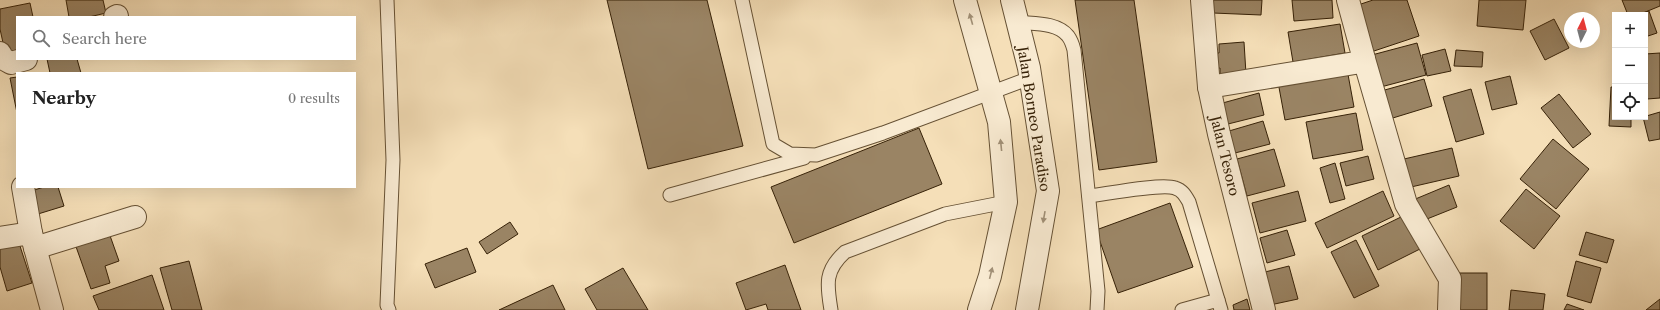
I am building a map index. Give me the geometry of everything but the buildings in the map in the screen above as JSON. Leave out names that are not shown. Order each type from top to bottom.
[{"type":"street","points":[[965,0],[999,122],[1006,202],[990,276],[979,310]]},
{"type":"street","name":"Jalan Borneo Paradiso","points":[[1012,0],[1030,78],[1048,191],[1027,310]]},
{"type":"street","name":"Jalan Tesoro","points":[[1202,0],[1209,87],[1219,134],[1264,310]]},
{"type":"street","points":[[1348,0],[1406,204],[1450,279],[1448,310]]},
{"type":"street","points":[[0,53],[2,58],[11,64],[23,60]]},
{"type":"street","points":[[1209,87],[1356,63],[1364,59]]},
{"type":"street","points":[[24,188],[33,240],[52,310]]},
{"type":"street","points":[[0,238],[33,240],[134,217]]},
{"type":"lane","points":[[387,0],[393,160],[387,305],[389,310]]},
{"type":"lane","points":[[742,0],[773,144],[790,154],[816,155]]},
{"type":"lane","points":[[1017,22],[1049,25],[1064,32],[1069,37],[1074,50],[1098,292],[1097,310]]},
{"type":"lane","points":[[670,195],[816,155],[883,133],[1030,78]]},
{"type":"lane","points":[[1089,196],[1162,186],[1174,187],[1184,193],[1189,202],[1219,305],[1182,310]]},
{"type":"lane","points":[[831,310],[827,283],[834,262],[845,252],[945,214],[1006,202]]}]
